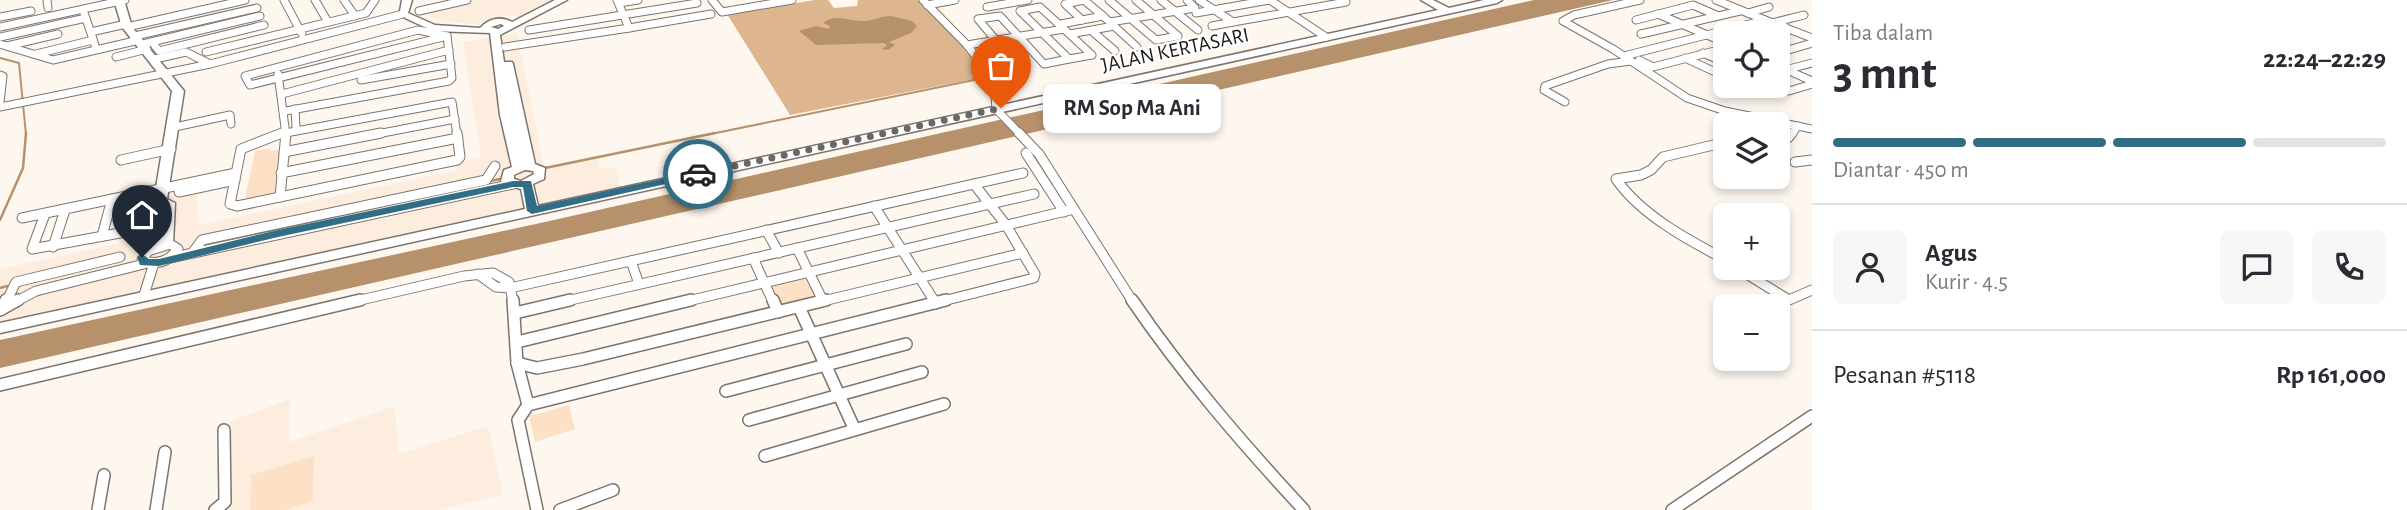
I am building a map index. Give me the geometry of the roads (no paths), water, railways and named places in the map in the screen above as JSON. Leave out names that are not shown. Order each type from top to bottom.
[{"type":"street","points":[[0,27],[121,0],[141,40],[178,91],[175,127],[164,189],[163,250],[151,263],[144,295]]},
{"type":"street","points":[[116,57],[141,40],[245,0]]},
{"type":"street","points":[[252,0],[270,37]]},
{"type":"street","points":[[284,0],[306,40]]},
{"type":"street","points":[[315,0],[328,22]]},
{"type":"street","points":[[344,0],[355,16]]},
{"type":"street","points":[[206,52],[355,16],[370,11],[375,0]]},
{"type":"street","points":[[407,0],[412,11],[433,27],[499,28],[562,0]]},
{"type":"street","points":[[1,81],[0,100],[14,104],[26,102],[210,64],[412,11],[467,0]]},
{"type":"street","points":[[499,28],[556,0]]},
{"type":"street","points":[[629,28],[618,2],[638,0]]},
{"type":"street","points":[[712,0],[722,12],[792,0]]},
{"type":"street","points":[[925,2],[955,0]]},
{"type":"street","points":[[980,0],[989,9],[1028,0]]},
{"type":"street","points":[[1082,20],[1065,4],[1084,0],[1136,46],[1114,49],[1092,30]]},
{"type":"street","points":[[1109,0],[1156,40],[1178,36],[1136,0]]},
{"type":"street","points":[[1161,0],[1198,30]]},
{"type":"street","points":[[967,45],[1065,29],[1092,30],[1131,18],[1195,8],[1187,0]]},
{"type":"street","points":[[1199,0],[1233,22]]},
{"type":"street","points":[[1225,0],[1235,6]]},
{"type":"street","points":[[1196,13],[1270,0],[1326,37]]},
{"type":"street","points":[[1426,0],[1446,10]]},
{"type":"street","name":"JALAN KERTASARI","points":[[0,328],[532,211],[999,113],[1497,0]]},
{"type":"street","points":[[1640,0],[1574,15],[1563,21],[1628,58],[1679,94],[1695,101],[1812,129]]},
{"type":"street","points":[[1636,20],[1693,5],[1721,1],[1766,21]]},
{"type":"street","points":[[925,2],[967,45],[994,85],[999,113],[1038,153],[1069,210]]},
{"type":"street","points":[[1212,26],[1346,2]]},
{"type":"street","points":[[529,30],[696,3]]},
{"type":"street","points":[[1693,5],[1717,16]]},
{"type":"street","points":[[1642,34],[1769,7]]},
{"type":"street","points":[[141,40],[257,8]]},
{"type":"street","points":[[1020,69],[978,19],[1000,16],[1042,64],[1092,55],[1040,8],[1020,10],[1069,59]]},
{"type":"street","points":[[83,9],[97,50]]},
{"type":"street","points":[[0,17],[31,11]]},
{"type":"street","points":[[505,47],[711,14]]},
{"type":"street","points":[[1657,14],[1713,39]]},
{"type":"street","points":[[1774,21],[1804,15]]},
{"type":"street","points":[[4,45],[53,60],[260,16]]},
{"type":"street","points":[[1065,29],[1082,20],[1103,16]]},
{"type":"street","points":[[0,37],[86,18]]},
{"type":"street","points":[[55,25],[61,47]]},
{"type":"street","points":[[141,40],[159,51],[264,25]]},
{"type":"street","points":[[499,28],[505,47],[516,133]]},
{"type":"street","points":[[499,28],[523,166]]},
{"type":"street","points":[[418,30],[447,36],[279,80],[250,85],[244,77],[418,30]]},
{"type":"street","points":[[1790,30],[1812,41]]},
{"type":"street","points":[[1790,33],[1812,30]]},
{"type":"street","points":[[4,45],[58,34]]},
{"type":"street","points":[[1564,102],[1545,90],[1545,86],[1608,64],[1713,35]]},
{"type":"street","points":[[35,54],[92,36],[141,40],[186,52],[210,64]]},
{"type":"street","points":[[291,110],[449,81],[452,78],[447,36]]},
{"type":"street","points":[[1790,49],[1812,41]]},
{"type":"street","points":[[306,89],[449,50]]},
{"type":"street","points":[[1628,58],[1653,67],[1713,50]]},
{"type":"street","points":[[1703,53],[1713,57]]},
{"type":"street","points":[[1685,58],[1713,71]]},
{"type":"street","points":[[1790,69],[1812,63]]},
{"type":"street","points":[[282,94],[451,64]]},
{"type":"street","points":[[276,67],[282,94],[291,110],[280,197]]},
{"type":"street","points":[[1790,74],[1812,82]]},
{"type":"street","points":[[1790,91],[1812,82]]},
{"type":"street","points":[[452,102],[455,119],[460,157],[451,163],[232,206],[235,176],[243,146],[290,129],[452,102]]},
{"type":"street","points":[[175,127],[230,115],[231,124]]},
{"type":"street","points":[[284,152],[455,119]]},
{"type":"street","points":[[1790,135],[1797,126]]},
{"type":"street","points":[[281,173],[458,138]]},
{"type":"street","points":[[1713,145],[1663,157],[1651,170],[1641,175],[1616,179],[1626,193],[1691,242],[1713,253]]},
{"type":"street","points":[[121,160],[171,149]]},
{"type":"street","points":[[1026,153],[1178,367],[1224,423],[1304,510]]},
{"type":"street","points":[[1795,162],[1811,160]]},
{"type":"street","points":[[459,190],[486,180],[495,166]]},
{"type":"street","points":[[151,263],[142,257],[163,250],[193,253],[200,240],[279,228],[459,190],[527,184],[541,173],[539,168],[523,166],[505,177],[513,184]]},
{"type":"street","points":[[510,288],[1023,173]]},
{"type":"street","points":[[22,218],[235,176]]},
{"type":"street","points":[[527,184],[532,211]]},
{"type":"street","points":[[537,510],[518,420],[528,405],[1034,278],[1006,225],[974,184]]},
{"type":"street","points":[[515,313],[1034,194]]},
{"type":"street","points":[[102,236],[111,202]]},
{"type":"street","points":[[874,206],[935,303]]},
{"type":"street","points":[[53,247],[65,210]]},
{"type":"street","points":[[517,342],[1069,210]]},
{"type":"street","points":[[46,214],[32,249],[131,231]]},
{"type":"street","points":[[766,230],[779,253]]},
{"type":"street","points":[[797,248],[823,301]]},
{"type":"street","points":[[517,363],[537,368],[1023,253]]},
{"type":"street","points":[[1,310],[16,282],[120,257]]},
{"type":"street","points":[[753,258],[778,312]]},
{"type":"street","points":[[103,272],[106,261]]},
{"type":"street","points":[[631,261],[639,284]]},
{"type":"street","points":[[1,310],[36,290],[103,272],[151,263]]},
{"type":"street","points":[[0,385],[478,274],[500,275],[509,282],[515,313],[517,363],[528,405]]},
{"type":"street","points":[[1756,280],[1789,300],[1795,300],[1812,290]]},
{"type":"street","points":[[799,307],[854,428]]},
{"type":"street","points":[[726,391],[906,344]]},
{"type":"street","points":[[750,420],[922,372]]},
{"type":"street","points":[[765,456],[944,404]]},
{"type":"street","points":[[1672,510],[1812,416]]},
{"type":"street","points":[[215,510],[225,502],[224,430]]},
{"type":"street","points":[[156,510],[164,452]]},
{"type":"street","points":[[98,510],[104,475]]},
{"type":"street","points":[[560,510],[613,490]]},
{"type":"waterway","points":[[0,58],[19,63],[26,134]]},
{"type":"waterway","points":[[706,135],[984,78]]},
{"type":"waterway","points":[[545,168],[715,133]]},
{"type":"waterway","points":[[0,220],[23,168],[26,134]]},
{"type":"waterway","points":[[490,181],[500,179]]},
{"type":"waterway","points":[[0,288],[7,286]]},
{"type":"place","name":"RM Sop Ma Ani","points":[[1001,108]]}]
